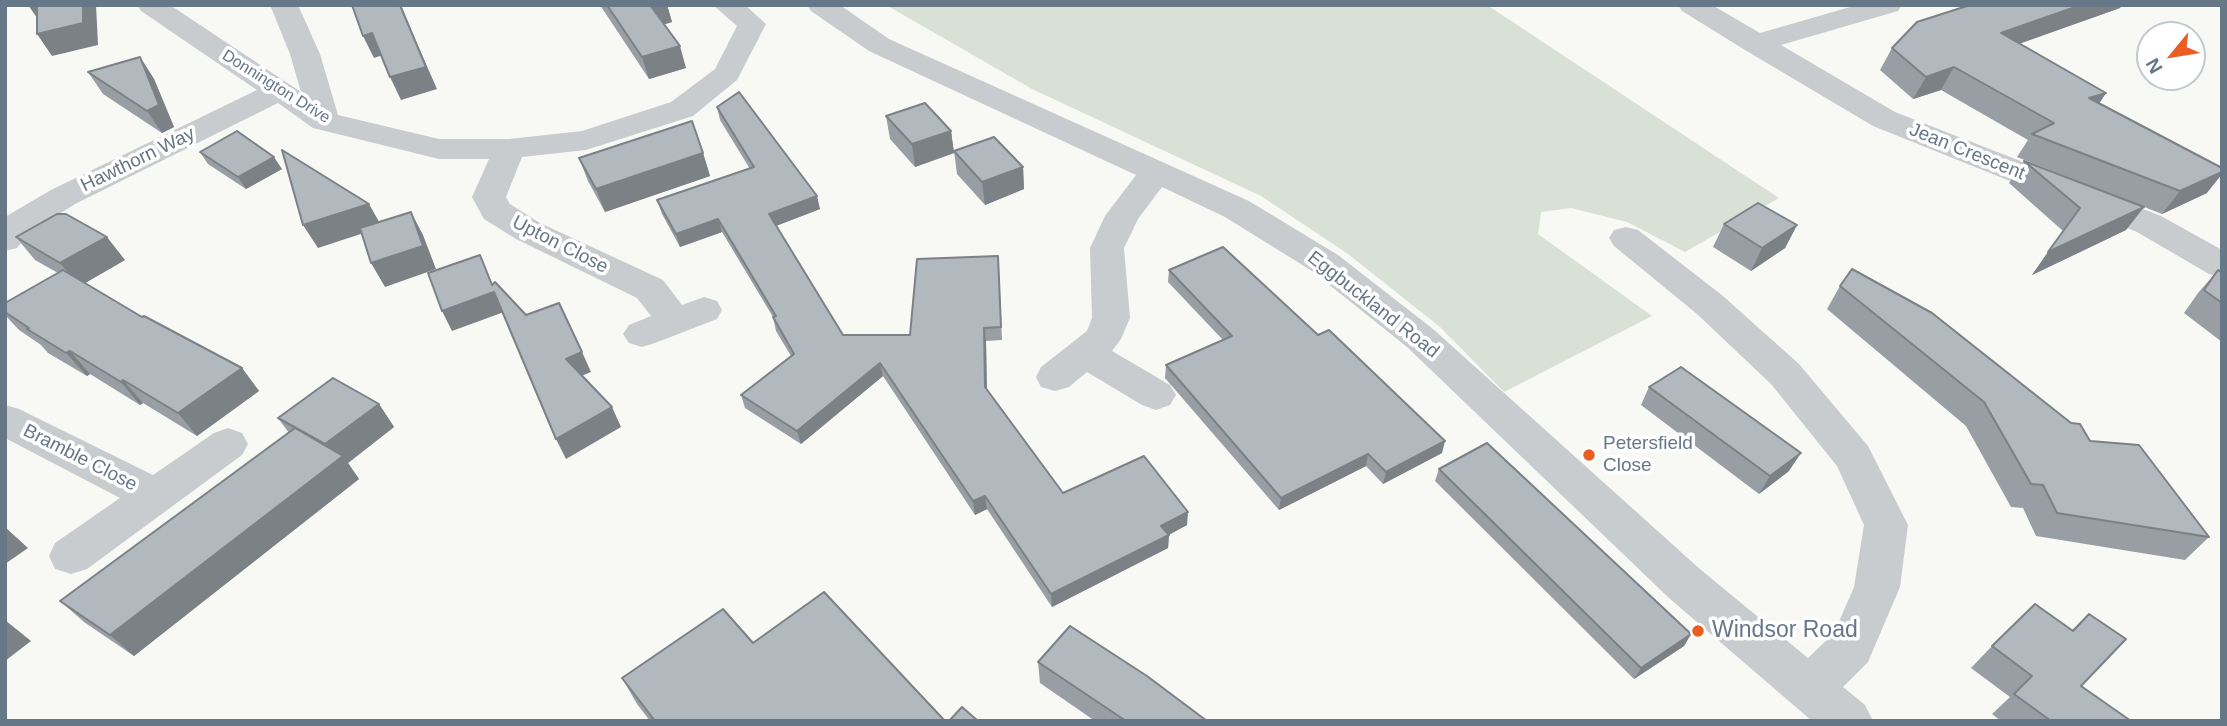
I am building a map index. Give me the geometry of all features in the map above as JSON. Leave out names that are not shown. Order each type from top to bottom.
[{"type":"street","name":"Donnington Drive","points":[[151,5],[324,121],[439,149],[509,149],[586,140],[682,110],[727,74],[752,24],[727,5]]},
{"type":"street","points":[[284,5],[305,54],[324,121]]},
{"type":"street","name":"Eggbuckland Road","points":[[821,5],[879,46],[1237,209],[1325,263],[1410,330],[1685,584],[1848,721]]},
{"type":"street","name":"Jean Crescent","points":[[1692,5],[1884,119],[2148,224],[2222,266]]},
{"type":"street","points":[[1755,44],[1888,5]]},
{"type":"street","name":"Hawthorn Way","points":[[5,240],[16,226],[63,197],[279,91]]},
{"type":"street","name":"Upton Close","points":[[509,149],[489,197],[496,211],[528,231],[650,289],[673,322]]},
{"type":"street","points":[[1055,377],[1102,339],[1111,318],[1107,248],[1122,216],[1157,171]]},
{"type":"street","points":[[1626,238],[1710,306],[1785,374],[1853,457],[1886,525],[1877,587],[1851,647],[1810,688]]},
{"type":"street","points":[[1085,353],[1156,395]]},
{"type":"street","name":"Bramble Close","points":[[5,421],[155,496]]},
{"type":"street","name":"Bramble Close","points":[[71,556],[228,444]]},
{"type":"shaded area","points":[[886,5],[1487,5],[1779,198],[1685,252],[1627,222],[1571,208],[1541,212],[1538,234],[1652,316],[1504,392],[1440,327],[1348,254],[1261,196],[1032,89]]},
{"type":"building","points":[[37,5],[83,5],[83,23],[37,34]]},
{"type":"building","points":[[352,5],[400,5],[426,67],[390,77],[372,33],[363,36]]},
{"type":"building","points":[[607,5],[650,5],[680,46],[642,57]]},
{"type":"building","points":[[1970,5],[2081,5],[2001,33],[2106,93],[2089,98],[2222,168],[2222,172],[2180,191],[2032,134],[2054,123],[1954,67],[1926,77],[1892,48],[1917,22]]},
{"type":"building","points":[[140,57],[159,105],[147,111],[88,72]]},
{"type":"building","points":[[739,92],[817,196],[769,214],[843,335],[910,335],[917,259],[998,256],[1001,327],[984,328],[985,387],[1063,493],[1144,456],[1188,512],[1161,526],[1169,535],[1051,594],[985,496],[973,501],[880,363],[797,431],[741,395],[794,354],[773,317],[776,316],[718,219],[676,234],[657,200],[754,167],[717,107]]},
{"type":"building","points":[[925,103],[951,131],[912,144],[886,116]]},
{"type":"building","points":[[692,121],[703,153],[596,189],[579,158]]},
{"type":"building","points":[[237,131],[274,157],[238,177],[200,152]]},
{"type":"building","points":[[994,137],[1023,167],[982,182],[954,151]]},
{"type":"building","points":[[282,150],[369,204],[303,225]]},
{"type":"building","points":[[2024,161],[2144,207],[2048,252],[2080,208]]},
{"type":"building","points":[[1758,203],[1797,225],[1762,248],[1724,224]]},
{"type":"building","points":[[411,212],[423,246],[371,263],[360,228]]},
{"type":"building","points":[[57,214],[66,214],[107,237],[60,263],[16,237]]},
{"type":"building","points":[[1223,247],[1318,335],[1329,330],[1445,441],[1386,472],[1368,454],[1281,498],[1166,365],[1232,336],[1169,270]]},
{"type":"building","points":[[480,255],[492,285],[495,282],[526,315],[559,303],[582,352],[566,359],[612,407],[556,439],[494,292],[442,311],[428,273]]},
{"type":"building","points":[[1852,269],[1932,313],[2071,423],[2080,424],[2090,441],[2139,445],[2209,537],[2057,513],[2043,485],[2031,484],[1984,402],[1840,286]]},
{"type":"building","points":[[63,270],[142,317],[242,368],[178,413],[70,351],[66,353],[5,312],[5,303]]},
{"type":"building","points":[[2218,270],[2222,272],[2222,303],[2204,290]]},
{"type":"building","points":[[1681,367],[1801,453],[1770,476],[1649,387]]},
{"type":"building","points":[[333,378],[379,404],[325,444],[278,418]]},
{"type":"building","points":[[295,428],[343,456],[110,635],[60,601]]},
{"type":"building","points":[[1487,443],[1691,634],[1641,668],[1439,469]]},
{"type":"building","points":[[824,592],[945,721],[655,721],[622,678],[723,609],[753,643]]},
{"type":"building","points":[[2035,604],[2073,631],[2089,614],[2126,639],[2081,686],[2131,721],[2051,721],[2014,694],[2032,676],[1992,646]]},
{"type":"building","points":[[1070,626],[1147,676],[1207,721],[1126,721],[1038,662]]},
{"type":"building","points":[[962,707],[978,721],[949,721]]},
{"type":"place","name":"Petersfield Close","points":[[1589,455]]},
{"type":"place","name":"Windsor Road","points":[[1698,631]]}]
